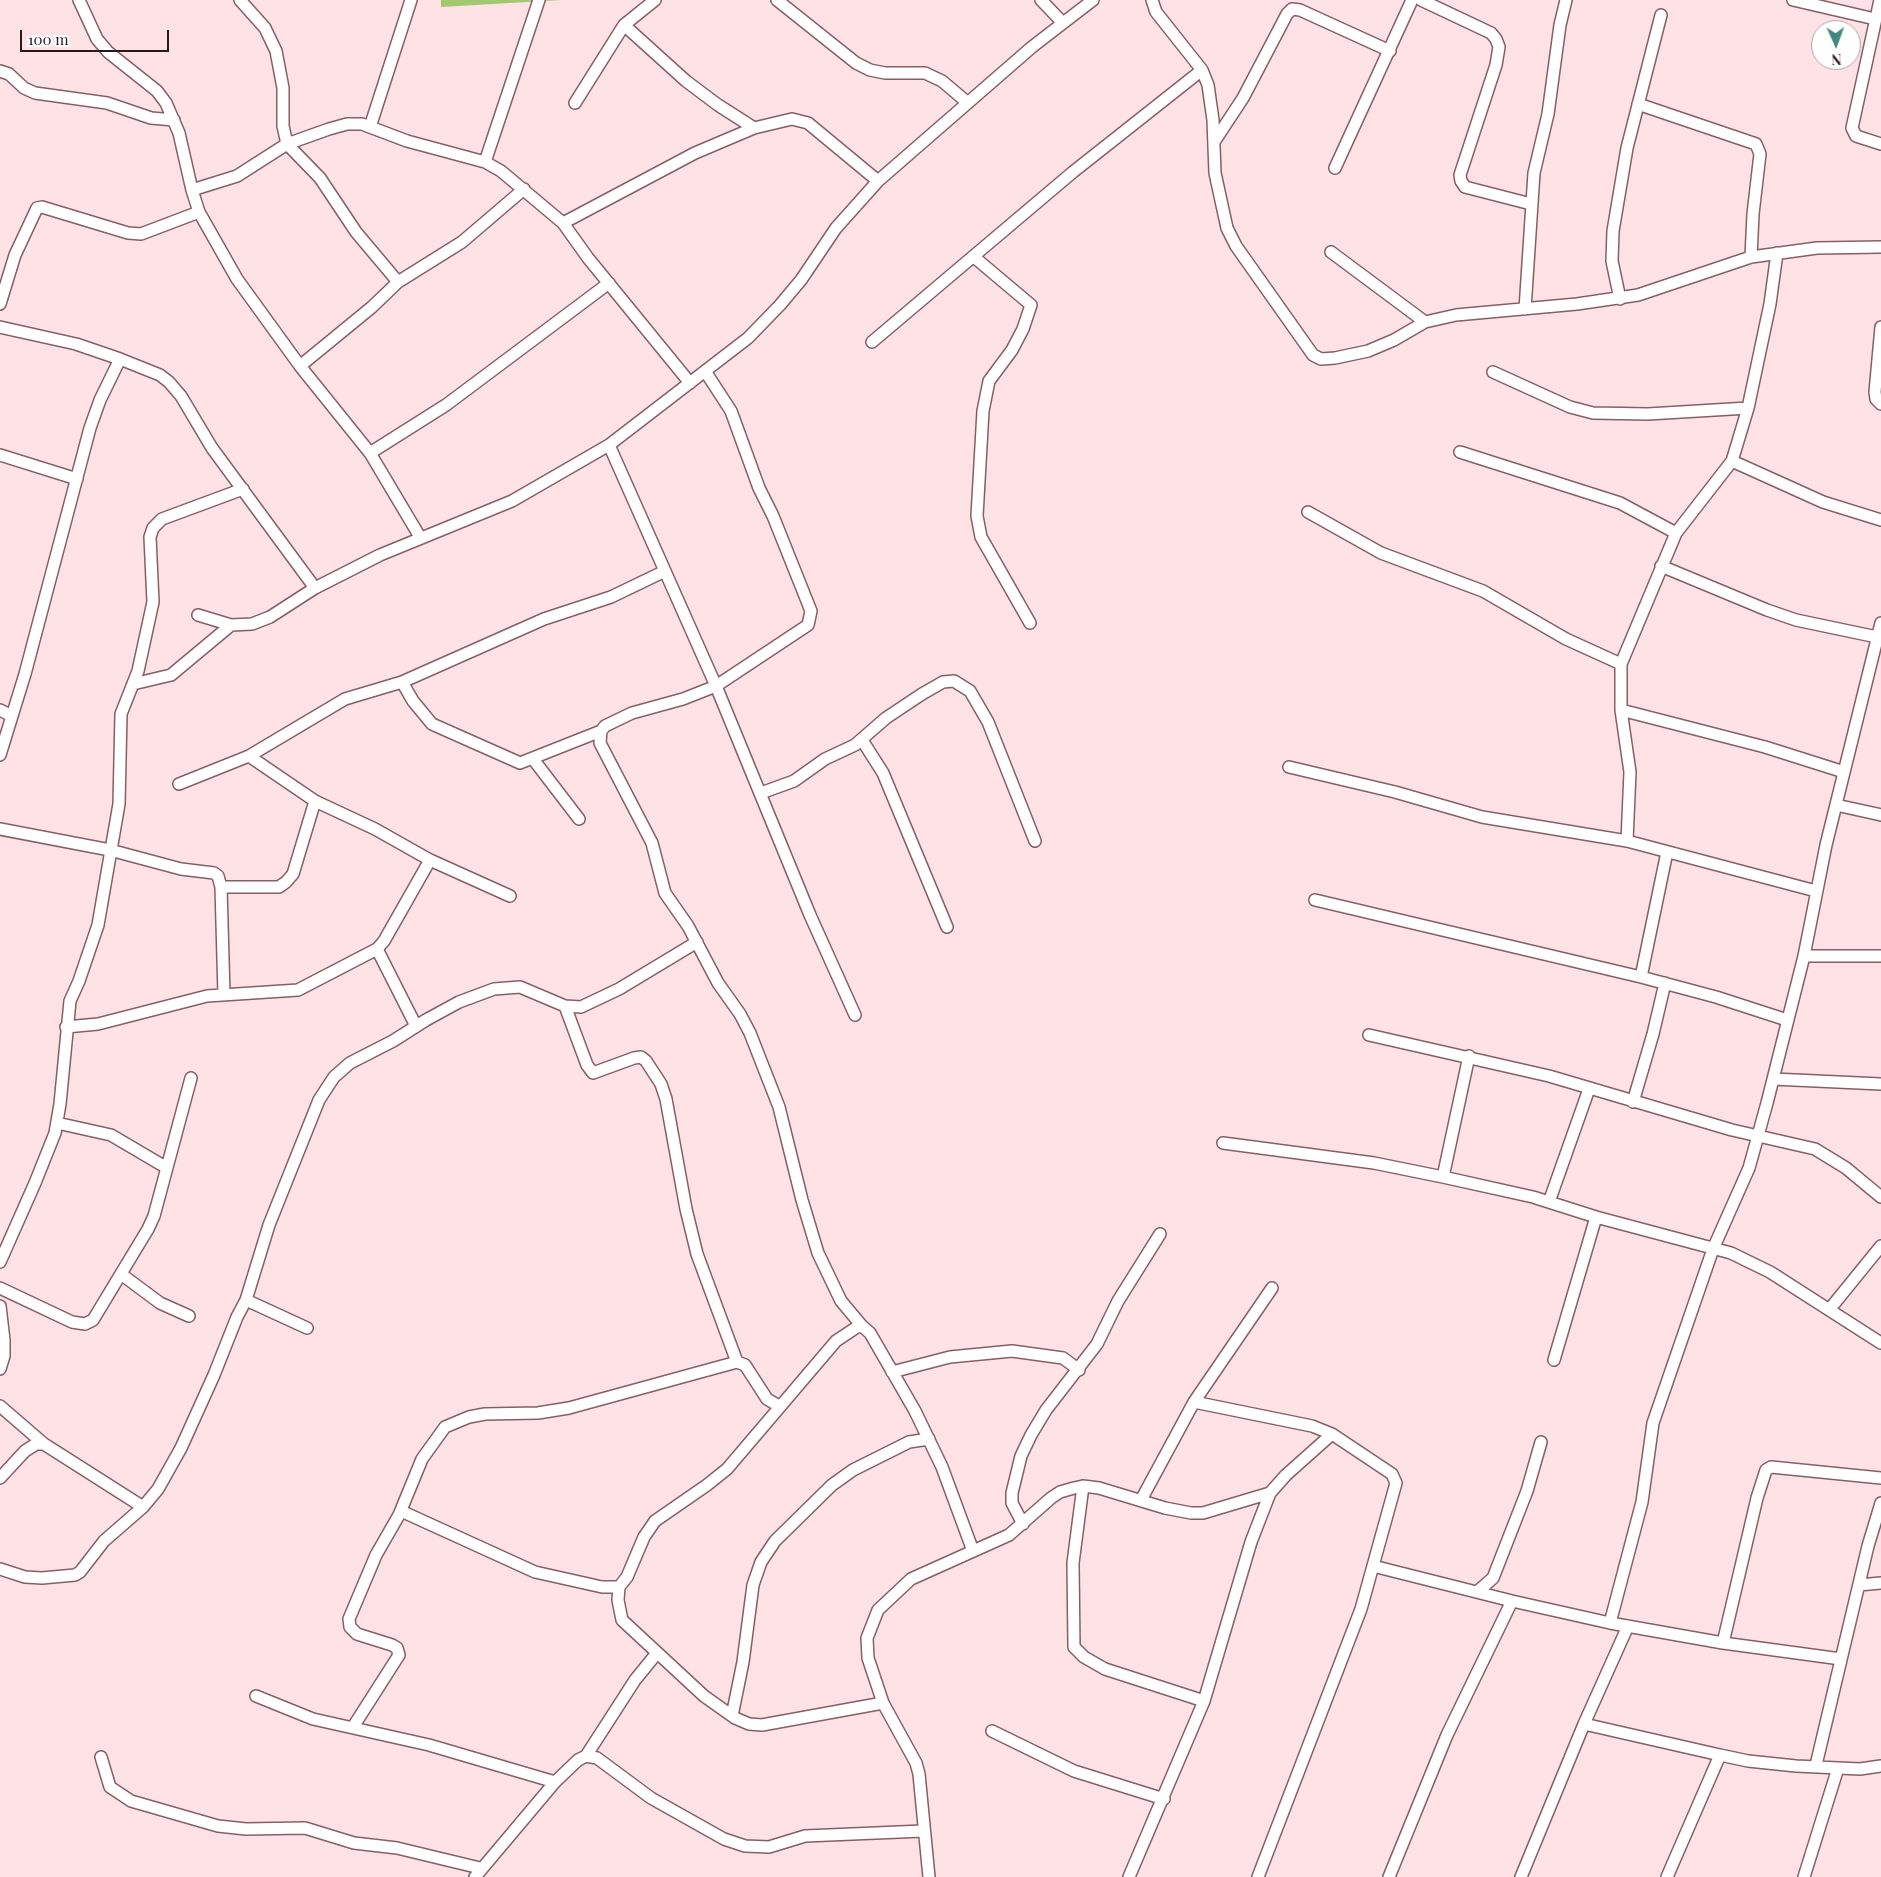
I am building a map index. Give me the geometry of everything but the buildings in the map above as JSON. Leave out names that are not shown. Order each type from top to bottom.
[{"type":"street","points":[[79,0],[97,39],[108,52],[157,91],[166,103],[183,146],[192,190],[199,212],[237,279],[300,366],[370,453],[420,537]]},
{"type":"street","points":[[240,0],[265,28],[276,51],[283,88],[283,126],[286,144],[320,178],[356,232],[398,282]]},
{"type":"street","points":[[370,127],[411,0]]},
{"type":"street","points":[[485,162],[539,0]]},
{"type":"street","points":[[575,103],[624,25],[655,0]]},
{"type":"street","points":[[776,0],[856,63],[870,70],[885,73],[914,72],[925,74],[942,81],[968,103]]},
{"type":"street","points":[[1041,0],[1063,23]]},
{"type":"street","points":[[198,615],[231,625],[252,624],[270,617],[315,588],[420,537],[512,501],[608,445],[748,338],[801,280],[836,228],[878,181],[1063,23],[1093,0]]},
{"type":"street","points":[[1152,0],[1156,12],[1202,70],[1208,84],[1215,173],[1227,228],[1236,246],[1313,356],[1327,360],[1368,351],[1425,322],[1456,315],[1620,299],[1659,290],[1751,257],[1817,248],[1881,247]]},
{"type":"street","points":[[1335,168],[1412,0]]},
{"type":"street","points":[[1421,0],[1491,33],[1499,47],[1496,65],[1460,175],[1461,181],[1465,187],[1531,204]]},
{"type":"street","points":[[1525,309],[1534,173],[1548,114],[1560,25],[1566,0]]},
{"type":"street","points":[[1794,0],[1874,19]]},
{"type":"street","points":[[1880,0],[1874,19],[1852,128],[1856,136],[1881,144]]},
{"type":"street","points":[[1214,142],[1243,98],[1287,14],[1292,9],[1300,10],[1390,51]]},
{"type":"street","points":[[1620,299],[1612,261],[1613,231],[1627,148],[1661,15]]},
{"type":"street","points":[[624,25],[686,81],[718,105],[754,128]]},
{"type":"street","points":[[872,342],[1073,172],[1202,70]]},
{"type":"street","points":[[0,71],[9,74],[24,88],[35,93],[108,103],[151,118],[174,120]]},
{"type":"street","points":[[1638,104],[1756,144],[1760,154],[1753,214],[1751,257]]},
{"type":"street","points":[[563,223],[695,153],[754,128],[792,119],[808,123],[878,181]]},
{"type":"street","points":[[192,190],[237,176],[286,144],[347,124],[362,124],[408,141],[485,162],[524,189],[563,223],[690,383]]},
{"type":"street","points":[[300,366],[372,307],[398,282],[462,242],[524,189]]},
{"type":"street","points":[[0,304],[15,254],[37,208],[42,207],[128,233],[142,234],[199,212]]},
{"type":"street","points":[[1331,252],[1425,322]]},
{"type":"street","points":[[1627,841],[1630,772],[1620,710],[1620,664],[1676,533],[1732,461],[1748,408],[1770,304],[1777,253]]},
{"type":"street","points":[[974,257],[1032,305],[1020,336],[989,381],[983,411],[977,516],[981,537],[1030,623]]},
{"type":"street","points":[[370,453],[446,405],[609,283]]},
{"type":"street","points":[[0,327],[76,344],[120,359],[160,376],[169,382],[181,396],[212,448],[315,588]]},
{"type":"street","points":[[1881,327],[1875,392],[1876,399],[1881,404]]},
{"type":"street","points":[[0,755],[100,400],[120,359]]},
{"type":"street","points":[[402,682],[413,701],[432,724],[520,763],[601,731],[605,726],[632,713],[716,686],[808,624],[811,611],[773,516],[759,488],[731,411],[705,371]]},
{"type":"street","points":[[1493,372],[1570,407],[1593,413],[1629,415],[1748,408]]},
{"type":"street","points":[[608,445],[716,686],[810,915],[855,1015]]},
{"type":"street","points":[[1460,452],[1620,503],[1676,533]]},
{"type":"street","points":[[0,455],[77,479]]},
{"type":"street","points":[[1732,461],[1823,502],[1881,520]]},
{"type":"street","points":[[0,1262],[35,1183],[57,1123],[70,1001],[79,981],[98,925],[121,783],[121,714],[132,684],[153,602],[150,547],[153,528],[162,519],[243,489]]},
{"type":"street","points":[[1308,512],[1381,553],[1483,591],[1566,639],[1620,664]]},
{"type":"street","points":[[1662,566],[1767,610],[1796,620],[1877,637]]},
{"type":"street","points":[[179,784],[249,756],[345,699],[402,682],[544,619],[611,596],[665,571]]},
{"type":"street","points":[[1610,1623],[1642,1502],[1653,1423],[1713,1248],[1748,1168],[1759,1134],[1804,956],[1816,891],[1844,772],[1876,658],[1877,637],[1881,623]]},
{"type":"street","points":[[132,684],[171,675],[231,625]]},
{"type":"street","points":[[761,793],[794,780],[825,759],[862,740],[886,718],[922,694],[943,682],[954,682],[961,684],[975,699],[988,722],[1035,841]]},
{"type":"street","points":[[0,710],[12,716]]},
{"type":"street","points":[[1620,710],[1765,747],[1844,772]]},
{"type":"street","points":[[601,731],[600,742],[652,843],[665,893],[697,942],[718,983],[740,1014],[767,1072],[779,1107],[802,1200],[818,1253],[841,1301],[870,1333],[929,1439],[956,1501],[973,1551]]},
{"type":"street","points":[[862,740],[883,773],[947,927]]},
{"type":"street","points":[[249,756],[315,801],[375,829],[430,860],[510,896]]},
{"type":"street","points":[[533,759],[579,820]]},
{"type":"street","points":[[1289,767],[1394,792],[1482,817],[1627,841],[1816,891]]},
{"type":"street","points":[[221,887],[279,887],[286,882],[293,874],[315,801]]},
{"type":"street","points":[[1836,806],[1881,815]]},
{"type":"street","points":[[0,829],[110,850],[162,865],[214,873],[218,876],[221,887],[224,995]]},
{"type":"street","points":[[1642,977],[1667,852]]},
{"type":"street","points":[[66,1027],[98,1024],[206,996],[298,990],[377,949],[430,860]]},
{"type":"street","points":[[1316,900],[1642,977],[1787,1020]]},
{"type":"street","points":[[0,1570],[14,1575],[33,1577],[75,1575],[80,1572],[104,1541],[143,1507],[158,1489],[181,1448],[246,1300],[269,1225],[319,1100],[334,1077],[350,1063],[459,1002],[507,986],[529,989],[565,1006],[581,1007],[590,1004],[697,942]]},
{"type":"street","points":[[377,949],[416,1026]]},
{"type":"street","points":[[1804,956],[1881,956]]},
{"type":"street","points":[[1633,1102],[1653,1034],[1664,983]]},
{"type":"street","points":[[565,1006],[587,1065],[593,1073],[641,1057],[646,1061],[661,1084],[666,1099],[686,1209],[697,1254],[737,1362]]},
{"type":"street","points":[[1369,1035],[1469,1056],[1549,1076],[1732,1130],[1759,1134],[1815,1149],[1830,1156],[1881,1197]]},
{"type":"street","points":[[1443,1177],[1469,1056]]},
{"type":"street","points":[[0,1288],[72,1322],[85,1324],[93,1320],[151,1223],[191,1078]]},
{"type":"street","points":[[1773,1078],[1881,1084]]},
{"type":"street","points":[[1549,1202],[1589,1089]]},
{"type":"street","points":[[57,1123],[111,1135],[166,1168]]},
{"type":"street","points":[[1223,1142],[1374,1163],[1443,1177],[1549,1202],[1596,1217],[1713,1248],[1754,1263],[1881,1344]]},
{"type":"street","points":[[1554,1360],[1596,1217]]},
{"type":"street","points":[[1023,1524],[1012,1502],[1012,1493],[1021,1456],[1046,1410],[1079,1370],[1097,1344],[1118,1300],[1160,1234]]},
{"type":"street","points":[[1829,1310],[1881,1246]]},
{"type":"street","points":[[121,1274],[160,1303],[189,1316]]},
{"type":"street","points":[[1141,1500],[1194,1402],[1272,1288]]},
{"type":"street","points":[[246,1300],[306,1328]]},
{"type":"street","points":[[0,1306],[4,1340],[0,1369]]},
{"type":"street","points":[[862,1326],[856,1327],[836,1341],[727,1469],[708,1485],[655,1521],[644,1537],[627,1577],[618,1587],[618,1600],[622,1620],[704,1696],[732,1716],[749,1724],[762,1725],[883,1703]]},
{"type":"street","points":[[892,1372],[950,1357],[1012,1351],[1063,1358],[1079,1370]]},
{"type":"street","points":[[353,1727],[399,1655],[396,1648],[392,1645],[357,1634],[348,1624],[376,1555],[401,1511],[422,1459],[438,1434],[456,1421],[485,1414],[538,1413],[569,1408],[737,1362],[745,1364],[767,1398],[779,1406]]},
{"type":"street","points":[[1194,1402],[1312,1426],[1332,1434],[1394,1478],[1396,1482],[1377,1545],[1373,1566],[1344,1656],[1258,1877]]},
{"type":"street","points":[[0,1406],[44,1444],[143,1507]]},
{"type":"street","points":[[1129,1877],[1164,1799],[1204,1701],[1251,1542],[1270,1493],[1286,1474],[1332,1434]]},
{"type":"street","points":[[732,1716],[743,1662],[752,1586],[761,1562],[776,1541],[832,1485],[853,1470],[909,1442],[929,1439]]},
{"type":"street","points":[[1477,1592],[1493,1578],[1527,1491],[1541,1442]]},
{"type":"street","points":[[0,1478],[25,1451],[36,1444],[44,1444]]},
{"type":"street","points":[[1723,1643],[1757,1498],[1766,1470],[1772,1467],[1881,1478]]},
{"type":"street","points":[[1083,1486],[1073,1563],[1074,1647],[1084,1657],[1105,1669],[1204,1701]]},
{"type":"street","points":[[928,1877],[919,1774],[916,1763],[883,1703],[868,1658],[867,1638],[878,1610],[910,1579],[1009,1534],[1060,1492],[1083,1486],[1141,1500],[1165,1508],[1203,1513],[1270,1493]]},
{"type":"street","points":[[1816,1765],[1859,1585],[1881,1503]]},
{"type":"street","points":[[401,1511],[535,1572],[602,1587],[618,1587]]},
{"type":"street","points":[[1373,1566],[1512,1601],[1610,1623],[1723,1643],[1841,1658]]},
{"type":"street","points":[[1493,1578],[1496,1597]]},
{"type":"street","points":[[1859,1585],[1881,1583]]},
{"type":"street","points":[[1389,1877],[1439,1753],[1512,1601]]},
{"type":"street","points":[[1520,1877],[1584,1724],[1628,1626]]},
{"type":"street","points":[[101,1757],[110,1787],[131,1801],[218,1826],[246,1829],[305,1828],[354,1843],[397,1848],[478,1873],[555,1782],[578,1760],[586,1756],[635,1680],[657,1653]]},
{"type":"street","points":[[256,1696],[313,1719],[429,1746],[555,1782]]},
{"type":"street","points":[[1584,1724],[1748,1761],[1860,1769],[1881,1766]]},
{"type":"street","points":[[992,1731],[1074,1771],[1164,1799]]},
{"type":"street","points":[[1668,1877],[1720,1755]]},
{"type":"street","points":[[586,1756],[597,1758],[651,1798],[724,1839],[744,1846],[769,1847],[805,1836],[923,1831]]},
{"type":"street","points":[[1804,1877],[1838,1768]]},
{"type":"green space","points":[[441,0],[562,0],[441,7]]}]
